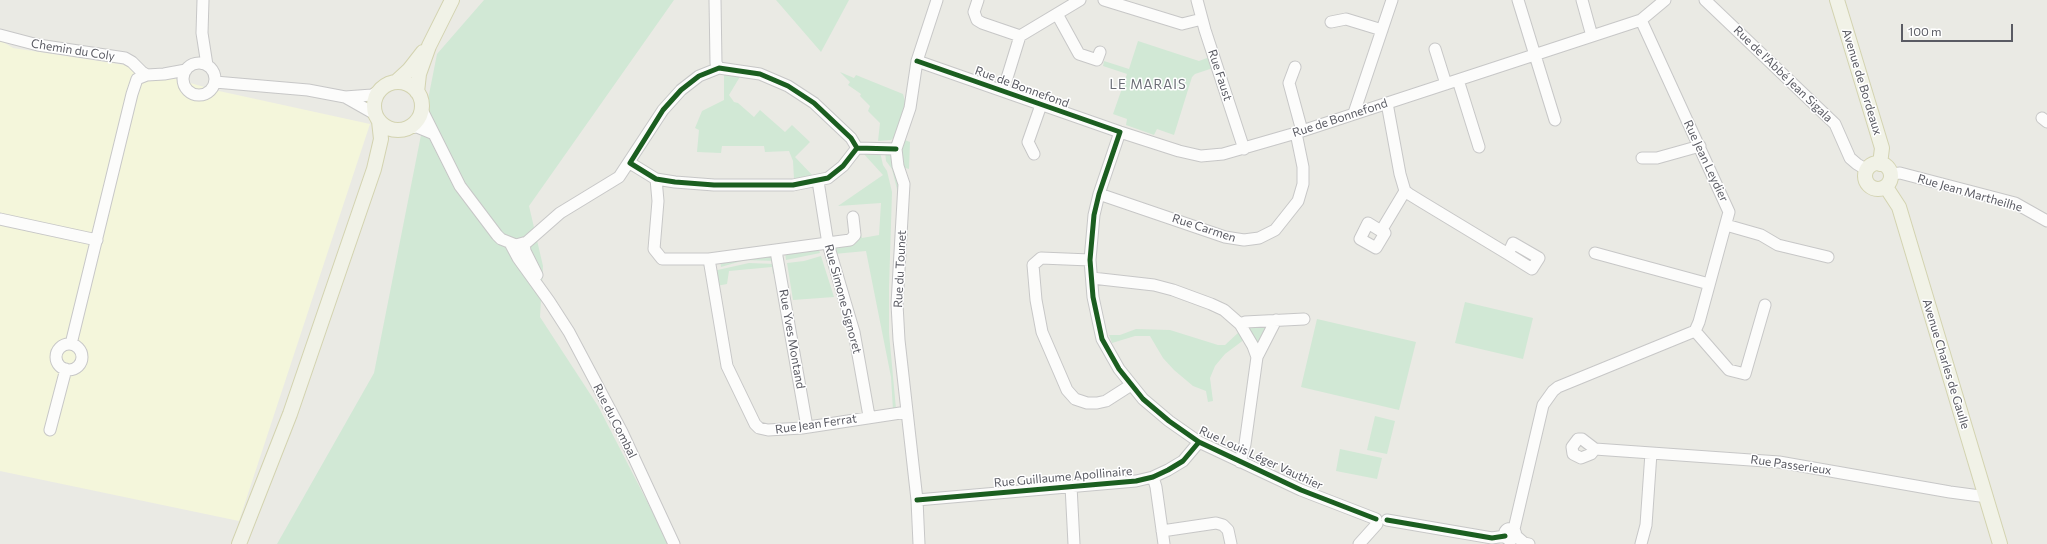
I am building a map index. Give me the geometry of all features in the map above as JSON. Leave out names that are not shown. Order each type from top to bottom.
[{"type":"main road","points":[[374,169],[390,142],[419,116],[421,108],[417,92],[419,74],[429,46],[452,0]]},
{"type":"main road","name":"Avenue de Bordeaux","points":[[1837,0],[1882,148],[1880,164]]},
{"type":"main road","points":[[239,544],[290,414],[374,169],[381,139],[374,106],[379,91],[396,82],[409,70],[429,46]]},
{"type":"main road","points":[[396,82],[411,86],[417,92]]},
{"type":"main road","points":[[377,118],[389,128],[405,129]]},
{"type":"main road","points":[[1880,164],[1887,168],[1888,180],[1878,189],[1870,187],[1865,177],[1867,170],[1873,165],[1880,164]]},
{"type":"main road","name":"Avenue Charles de Gaulle","points":[[1888,180],[1899,207],[2000,544]]},
{"type":"street","points":[[164,74],[177,79],[188,91],[194,94],[201,95],[212,89],[215,82],[214,73],[207,65],[202,33],[203,0]]},
{"type":"street","points":[[715,0],[716,63],[719,68]]},
{"type":"street","name":"Rue du Tounet","points":[[919,544],[897,304],[904,184],[898,166],[896,149],[910,108],[917,61],[937,0]]},
{"type":"street","points":[[978,0],[974,12],[977,20],[1020,36]]},
{"type":"street","points":[[1003,90],[1020,36],[1080,0]]},
{"type":"street","points":[[1104,0],[1134,4],[1182,24],[1202,19]]},
{"type":"street","name":"Rue Faust","points":[[1197,0],[1244,148]]},
{"type":"street","points":[[1354,113],[1392,0]]},
{"type":"street","points":[[1518,0],[1534,56],[1555,120]]},
{"type":"street","points":[[1582,0],[1592,36]]},
{"type":"street","name":"Rue de Bonnefond","points":[[917,61],[1120,132],[1179,151],[1201,156],[1223,154],[1299,132],[1534,56],[1641,20],[1665,0]]},
{"type":"street","name":"Rue de l'Abbé Jean Sigala","points":[[1705,0],[1835,124],[1850,158],[1867,170]]},
{"type":"street","points":[[1057,14],[1079,54],[1097,60],[1100,52]]},
{"type":"street","points":[[1331,22],[1346,19],[1382,30]]},
{"type":"street","name":"Rue Jean Leydier","points":[[1641,20],[1729,212],[1699,322],[1695,331]]},
{"type":"street","points":[[184,85],[183,77],[190,67],[202,33]]},
{"type":"street","name":"Chemin du Coly","points":[[0,36],[38,45],[125,58],[132,62],[142,72],[147,74]]},
{"type":"street","points":[[1435,49],[1446,84]]},
{"type":"street","points":[[72,344],[132,94],[137,79],[147,74],[164,74],[200,63],[207,65]]},
{"type":"street","name":"Rue Carmen","points":[[1099,194],[1225,237],[1244,240],[1259,238],[1275,230],[1298,200],[1303,184],[1303,167],[1299,132],[1289,83],[1295,67]]},
{"type":"street","points":[[510,243],[516,245],[524,243],[560,213],[619,177],[630,163],[664,110],[681,90],[699,76],[719,68],[760,74],[788,86],[814,102],[851,138],[857,148]]},
{"type":"street","points":[[1458,80],[1479,147]]},
{"type":"street","points":[[215,82],[308,90],[345,97],[372,95],[379,91]]},
{"type":"street","points":[[345,97],[377,118]]},
{"type":"street","points":[[1387,103],[1400,174],[1405,191],[1508,254]]},
{"type":"street","points":[[1034,154],[1028,142],[1041,105]]},
{"type":"street","name":"Rue du Combal","points":[[421,108],[442,146],[452,173],[460,186],[496,235],[510,243],[518,258],[569,332],[622,432],[674,544]]},
{"type":"street","points":[[405,129],[417,127],[434,134]]},
{"type":"street","name":"Rue Louis Léger Vauthier","points":[[1120,132],[1099,194],[1094,215],[1090,260],[1093,297],[1102,338],[1119,369],[1131,385],[1169,421],[1199,442],[1301,490],[1380,521],[1491,541],[1512,534]]},
{"type":"street","points":[[1642,158],[1657,158],[1700,146]]},
{"type":"street","points":[[857,148],[896,149]]},
{"type":"street","points":[[630,163],[656,179],[714,185],[793,185],[828,178],[843,166],[857,148]]},
{"type":"street","name":"Rue Jean Martheilhe","points":[[1888,180],[1900,173],[2015,203],[2047,220]]},
{"type":"street","points":[[656,179],[658,201],[654,249],[658,256],[670,260],[709,259],[776,251],[828,244],[854,238],[853,217]]},
{"type":"street","name":"Rue Simone Signoret","points":[[818,181],[828,244],[854,332],[869,416]]},
{"type":"street","points":[[1381,231],[1405,191]]},
{"type":"street","points":[[0,219],[97,240]]},
{"type":"street","points":[[1726,225],[1761,235],[1778,245],[1828,257]]},
{"type":"street","name":"Rue du Combal","points":[[524,243],[525,251],[549,301]]},
{"type":"street","name":"Rue Yves Montand","points":[[776,251],[807,427]]},
{"type":"street","points":[[1595,253],[1709,284]]},
{"type":"street","points":[[1090,260],[1040,258],[1033,265],[1036,300],[1042,332],[1067,390],[1075,399],[1087,403],[1106,401],[1131,385]]},
{"type":"street","name":"Rue Jean Ferrat","points":[[709,259],[727,366],[756,424],[763,430],[807,427],[869,416],[907,412]]},
{"type":"street","points":[[1092,278],[1154,285],[1173,290],[1217,307],[1240,324],[1253,346],[1257,357]]},
{"type":"street","points":[[1529,544],[1524,543],[1512,534],[1544,405],[1553,391],[1558,387],[1695,331],[1729,370],[1744,374],[1765,306]]},
{"type":"street","points":[[1240,324],[1245,322],[1304,319]]},
{"type":"street","points":[[1240,462],[1245,444],[1257,357],[1276,320]]},
{"type":"street","points":[[72,344],[80,351],[81,362],[76,367],[66,370],[57,363],[56,352],[64,345],[72,344]]},
{"type":"street","points":[[50,430],[66,370]]},
{"type":"street","name":"Rue Guillaume Apollinaire","points":[[916,500],[1136,480],[1153,477],[1183,461],[1199,442]]},
{"type":"street","name":"Rue Passerieux","points":[[1595,449],[1779,462],[1950,492],[1980,496],[1985,494]]},
{"type":"street","points":[[1641,544],[1646,525],[1651,453]]},
{"type":"street","points":[[1153,477],[1164,544]]},
{"type":"street","points":[[1071,486],[1074,544]]},
{"type":"street","points":[[1359,544],[1380,521]]},
{"type":"street","points":[[1162,531],[1216,523],[1223,525],[1228,530],[1231,544]]},
{"type":"shaded area","points":[[484,0],[674,0],[529,206],[543,266],[540,317],[598,406],[669,544],[277,544],[374,373],[437,54]]},
{"type":"shaded area","points":[[776,0],[849,0],[821,52]]},
{"type":"shaded area","points":[[0,40],[13,48],[125,65],[219,91],[370,124],[239,521],[0,471]]},
{"type":"shaded area","points":[[1138,41],[1199,61],[1210,57],[1213,68],[1195,74],[1192,77],[1174,135],[1157,129],[1154,135],[1126,125],[1127,119],[1113,114],[1127,74],[1103,66],[1104,61],[1129,69]]},
{"type":"shaded area","points":[[840,72],[854,78],[856,75],[903,94],[905,101],[908,99],[898,134],[891,140],[878,141],[880,123],[868,111],[870,106],[860,96],[861,94],[848,85],[850,82]]},
{"type":"shaded area","points":[[724,74],[741,75],[729,95],[734,102],[738,103],[754,117],[760,110],[785,132],[792,125],[810,142],[795,157],[814,177],[794,179],[793,161],[789,151],[765,152],[764,146],[722,146],[721,153],[697,152],[699,130],[695,128],[702,111],[724,100]]},
{"type":"shaded area","points":[[902,139],[910,142],[909,169],[902,167],[900,152]]},
{"type":"shaded area","points":[[862,152],[880,152],[883,165],[887,171],[892,192],[889,333],[896,409],[893,410],[891,377],[866,251],[834,254],[832,246],[853,242],[860,231],[862,238],[879,235],[881,203],[838,206],[883,175]]},
{"type":"shaded area","points":[[885,152],[892,154],[902,187],[897,211],[897,189],[892,169],[886,161]]},
{"type":"shaded area","points":[[818,247],[820,253],[786,260],[785,252]]},
{"type":"shaded area","points":[[771,253],[776,261],[745,260],[721,267],[720,260]]},
{"type":"shaded area","points":[[821,256],[834,297],[793,300],[787,263],[804,261]]},
{"type":"shaded area","points":[[749,263],[776,264],[776,273],[773,274],[772,267],[729,271],[727,284],[716,286],[713,271]]},
{"type":"shaded area","points":[[1465,302],[1533,318],[1523,359],[1455,343]]},
{"type":"shaded area","points":[[1317,319],[1416,342],[1399,410],[1301,387]]},
{"type":"shaded area","points":[[1246,324],[1269,326],[1259,343],[1256,344]]},
{"type":"shaded area","points":[[1136,329],[1170,330],[1218,345],[1225,345],[1239,332],[1245,339],[1225,354],[1215,366],[1210,378],[1213,401],[1208,402],[1206,391],[1193,386],[1174,370],[1163,358],[1150,336],[1135,336],[1112,343],[1109,335],[1120,335]]},
{"type":"shaded area","points":[[1375,416],[1395,421],[1387,454],[1367,450]]},
{"type":"shaded area","points":[[1340,449],[1382,458],[1377,479],[1336,471]]},
{"type":"cycle path","points":[[917,61],[1120,132],[1099,194],[1094,215],[1090,260],[1093,297],[1102,339],[1119,369],[1143,399],[1169,421],[1199,442],[1301,490],[1376,519]]},
{"type":"cycle path","points":[[857,148],[851,138],[814,103],[788,86],[760,74],[719,68],[699,76],[681,90],[663,110],[630,163],[656,179],[675,182],[714,185],[793,185],[828,178],[843,166],[857,148],[896,149]]},
{"type":"cycle path","points":[[917,500],[1136,481],[1153,477],[1183,461],[1199,442]]},
{"type":"cycle path","points":[[1387,520],[1492,538],[1505,536]]},
{"type":"district","name":"LE MARAIS","points":[[1148,85]]}]
